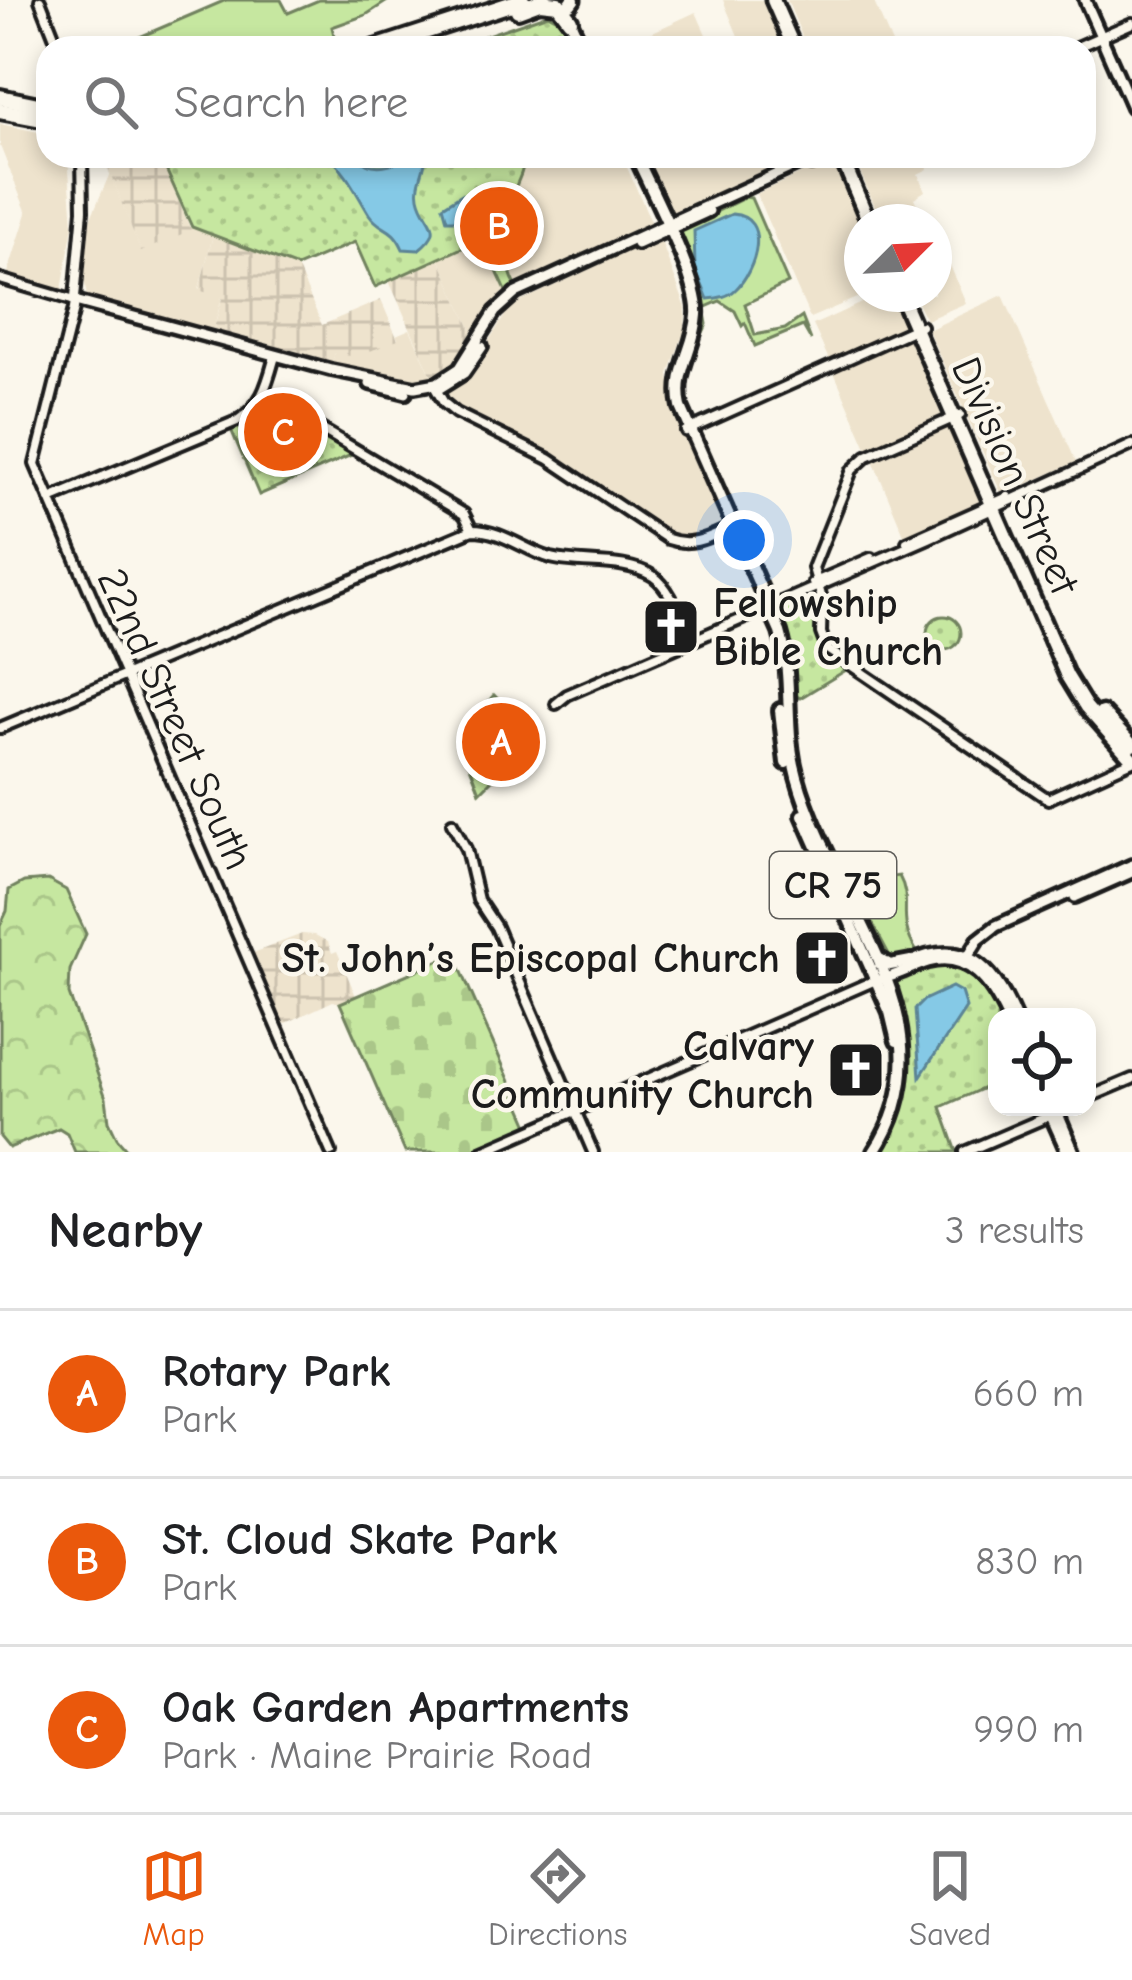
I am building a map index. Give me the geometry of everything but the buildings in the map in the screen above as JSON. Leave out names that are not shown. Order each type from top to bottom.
[{"type":"highway","points":[[413,36],[523,0]]},
{"type":"highway","points":[[777,0],[793,36]]},
{"type":"highway","points":[[443,36],[543,1],[568,5]]},
{"type":"highway","points":[[0,97],[36,104]]},
{"type":"highway","points":[[0,111],[36,118]]},
{"type":"highway","points":[[849,168],[865,204]]},
{"type":"highway","name":"Division Street","points":[[912,312],[1074,682]]},
{"type":"highway","points":[[1074,682],[1132,745]]},
{"type":"highway","points":[[1074,682],[1093,716],[1132,760]]},
{"type":"main road","points":[[1088,0],[1132,103]]},
{"type":"main road","points":[[568,5],[583,36]]},
{"type":"main road","name":"CR 75","points":[[642,168],[698,310],[678,380],[681,407],[784,647],[788,730],[798,782],[868,941],[895,1031],[898,1081],[870,1152]]},
{"type":"main road","points":[[664,228],[791,168]]},
{"type":"main road","points":[[75,301],[331,370],[404,387],[435,387],[462,365],[495,312],[514,294],[802,168]]},
{"type":"main road","name":"CR 75","points":[[766,608],[778,647],[780,730],[791,782],[878,979]]},
{"type":"main road","points":[[967,961],[1003,929],[1132,868]]},
{"type":"main road","points":[[967,961],[982,935],[1001,923],[1132,868]]},
{"type":"main road","points":[[868,941],[884,964],[911,961]]},
{"type":"main road","points":[[978,948],[1008,1008]]},
{"type":"main road","points":[[878,979],[939,952],[985,967]]},
{"type":"main road","points":[[878,979],[930,962],[967,961],[1005,1008]]},
{"type":"main road","points":[[1058,1116],[1071,1152]]},
{"type":"street","points":[[40,0],[54,36]]},
{"type":"street","points":[[1096,39],[1132,23]]},
{"type":"street","name":"22nd Street South","points":[[82,168],[75,301],[34,464],[331,1152]]},
{"type":"street","points":[[0,279],[75,301]]},
{"type":"street","points":[[688,430],[918,327]]},
{"type":"street","points":[[50,499],[237,421],[254,410],[264,395],[274,356]]},
{"type":"street","points":[[435,387],[456,413],[549,459],[668,539],[682,544],[700,542],[731,527]]},
{"type":"street","points":[[264,395],[464,514],[472,530]]},
{"type":"street","points":[[957,417],[854,466],[813,568],[827,650],[1048,799],[1132,760]]},
{"type":"street","points":[[556,704],[567,695],[1132,445]]},
{"type":"street","points":[[0,728],[472,530],[501,534],[557,560],[633,567],[654,577],[670,596],[689,641]]},
{"type":"street","points":[[452,823],[466,849],[478,900],[496,927],[592,1152]]},
{"type":"street","points":[[481,1152],[878,979]]},
{"type":"street","points":[[1096,1094],[1132,1079]]},
{"type":"street","points":[[965,1152],[1044,1116]]},
{"type":"shaded area","points":[[723,0],[768,0],[784,36],[738,36]]},
{"type":"shaded area","points":[[787,0],[873,0],[889,36],[802,36]]},
{"type":"shaded area","points":[[696,12],[707,36],[644,36]]},
{"type":"shaded area","points":[[0,124],[36,132],[36,168],[69,168],[73,225],[61,296],[6,279],[27,213],[0,146]]},
{"type":"shaded area","points":[[108,168],[165,168],[191,230],[141,252]]},
{"type":"shaded area","points":[[521,168],[627,168],[653,226],[517,288],[504,242],[507,208]]},
{"type":"shaded area","points":[[646,168],[782,168],[669,219]]},
{"type":"shaded area","points":[[813,168],[840,168],[856,204],[844,204],[844,303],[810,318],[756,194]]},
{"type":"shaded area","points":[[858,168],[928,168],[918,174],[925,191],[914,198],[917,204],[874,204]]},
{"type":"shaded area","points":[[110,173],[141,251],[192,227],[213,235],[199,289],[222,297],[212,336],[87,298],[84,276],[90,220]]},
{"type":"shaded area","points":[[213,235],[297,267],[322,325],[381,300],[398,340],[355,357],[335,353],[331,366],[212,336],[222,298],[199,290]]},
{"type":"shaded area","points":[[659,236],[686,308],[685,329],[669,374],[672,405],[725,528],[697,540],[671,537],[540,449],[452,406],[440,390],[472,367],[511,306]]},
{"type":"shaded area","points":[[483,238],[507,293],[488,314],[476,340],[439,258]]},
{"type":"shaded area","points":[[439,258],[476,340],[463,361],[434,381],[389,281]]},
{"type":"shaded area","points":[[952,270],[966,303],[952,309]]},
{"type":"shaded area","points":[[1003,295],[1076,462],[1002,495],[928,330]]},
{"type":"shaded area","points":[[844,311],[902,312],[907,327],[830,362],[813,325]]},
{"type":"shaded area","points":[[922,312],[945,312],[926,320]]},
{"type":"shaded area","points":[[410,329],[434,381],[421,385],[331,366],[335,352],[398,339],[396,335]]},
{"type":"shaded area","points":[[912,335],[948,415],[868,450],[833,370]]},
{"type":"shaded area","points":[[951,423],[982,503],[905,537],[872,458]]},
{"type":"shaded area","points":[[302,934],[315,935],[328,942],[332,953],[337,951],[356,996],[333,1001],[280,1026],[248,955]]},
{"type":"green space","points":[[226,0],[281,0],[288,13],[319,0],[389,0],[366,15],[332,27],[334,36],[142,36]]},
{"type":"green space","points":[[548,14],[565,23],[570,36],[485,36]]},
{"type":"green space","points":[[165,168],[522,168],[505,223],[506,257],[517,288],[507,293],[482,239],[375,287],[355,242],[297,267],[192,227]]},
{"type":"green space","points":[[751,198],[788,283],[745,304],[755,335],[785,329],[802,317],[811,340],[803,326],[755,346],[745,323],[742,326],[735,311],[720,301],[704,308],[707,324],[696,339],[700,315],[674,233]]},
{"type":"green space","points":[[266,402],[356,453],[259,495],[230,427],[251,417]]},
{"type":"green space","points":[[815,592],[821,641],[848,669],[800,698],[790,692],[789,646],[777,612]]},
{"type":"green space","points":[[944,616],[956,621],[961,633],[956,645],[944,650],[932,645],[927,633],[932,621]]},
{"type":"green space","points":[[494,695],[522,724],[544,731],[533,759],[492,780],[480,792],[458,735]]},
{"type":"green space","points":[[871,874],[877,879],[899,876],[905,894],[907,929],[917,952],[893,962],[851,883]]},
{"type":"green space","points":[[48,880],[66,890],[86,934],[70,970],[69,994],[106,1098],[109,1121],[129,1152],[75,1152],[67,1133],[59,1128],[9,1148],[0,1137],[0,926],[9,890],[24,882]]},
{"type":"green space","points":[[454,954],[529,1125],[468,1152],[405,1152],[340,1003]]},
{"type":"green space","points":[[931,965],[956,968],[975,978],[998,1008],[988,1008],[988,1086],[941,1107],[957,1152],[876,1152],[899,1108],[907,1076],[906,1026],[893,981]]},
{"type":"water","points":[[339,168],[423,168],[418,192],[433,230],[427,242],[418,250],[403,249],[395,236],[373,220]]},
{"type":"water","points":[[462,194],[477,201],[481,211],[468,220],[447,220],[443,206]]},
{"type":"water","points":[[732,214],[752,224],[754,258],[735,290],[708,299],[695,268],[694,231]]},
{"type":"water","points":[[952,987],[961,992],[966,1008],[920,1077],[915,1009]]},
{"type":"place","name":"St. Cloud Skate Park","points":[[499,226]]},
{"type":"place","name":"Oak Garden Apartments","points":[[283,432]]},
{"type":"place","name":"Fellowship Bible Church","points":[[671,627]]},
{"type":"place","name":"Rotary Park","points":[[501,742]]},
{"type":"place","name":"St. John’s Episcopal Church","points":[[822,958]]},
{"type":"place","name":"Calvary Community Church","points":[[856,1070]]}]
